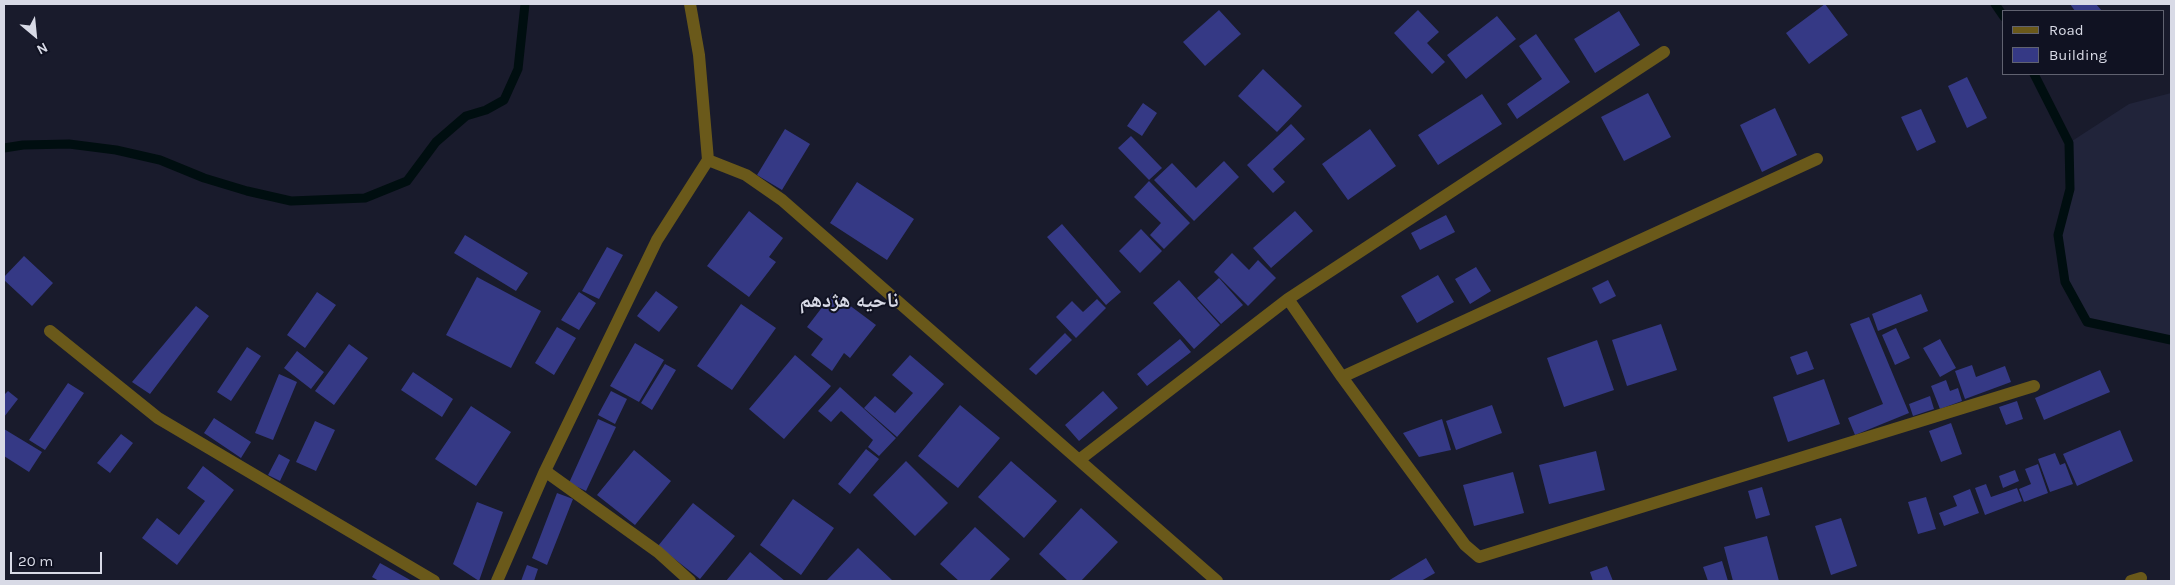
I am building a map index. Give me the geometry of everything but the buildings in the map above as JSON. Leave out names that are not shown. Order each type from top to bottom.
[{"type":"street","points":[[496,581],[546,471],[657,240],[708,160],[699,55],[690,4]]},
{"type":"street","points":[[1079,460],[1288,299],[1664,52]]},
{"type":"street","points":[[1342,377],[1817,159]]},
{"type":"street","points":[[708,160],[746,175],[782,200],[1217,581]]},
{"type":"street","points":[[1288,299],[1342,377],[1465,545],[1479,558],[2034,386]]},
{"type":"street","points":[[50,331],[158,418],[434,581]]},
{"type":"street","points":[[546,471],[658,552],[690,581]]},
{"type":"shaded area","points":[[2171,93],[2171,340],[2087,322],[2065,282],[2058,235],[2070,189],[2069,143],[2129,104]]},
{"type":"waterway","points":[[4,148],[23,145],[69,144],[116,150],[160,160],[204,178],[247,191],[291,201],[365,198],[407,181],[436,142],[466,116],[486,110],[504,100],[518,69],[525,4]]},
{"type":"waterway","points":[[1995,4],[2002,14]]},
{"type":"waterway","points":[[2035,75],[2069,143],[2070,189],[2058,235],[2065,282],[2087,322],[2171,340]]},
{"type":"district","name":"ناحیه هژدهم","points":[[849,301]]}]
